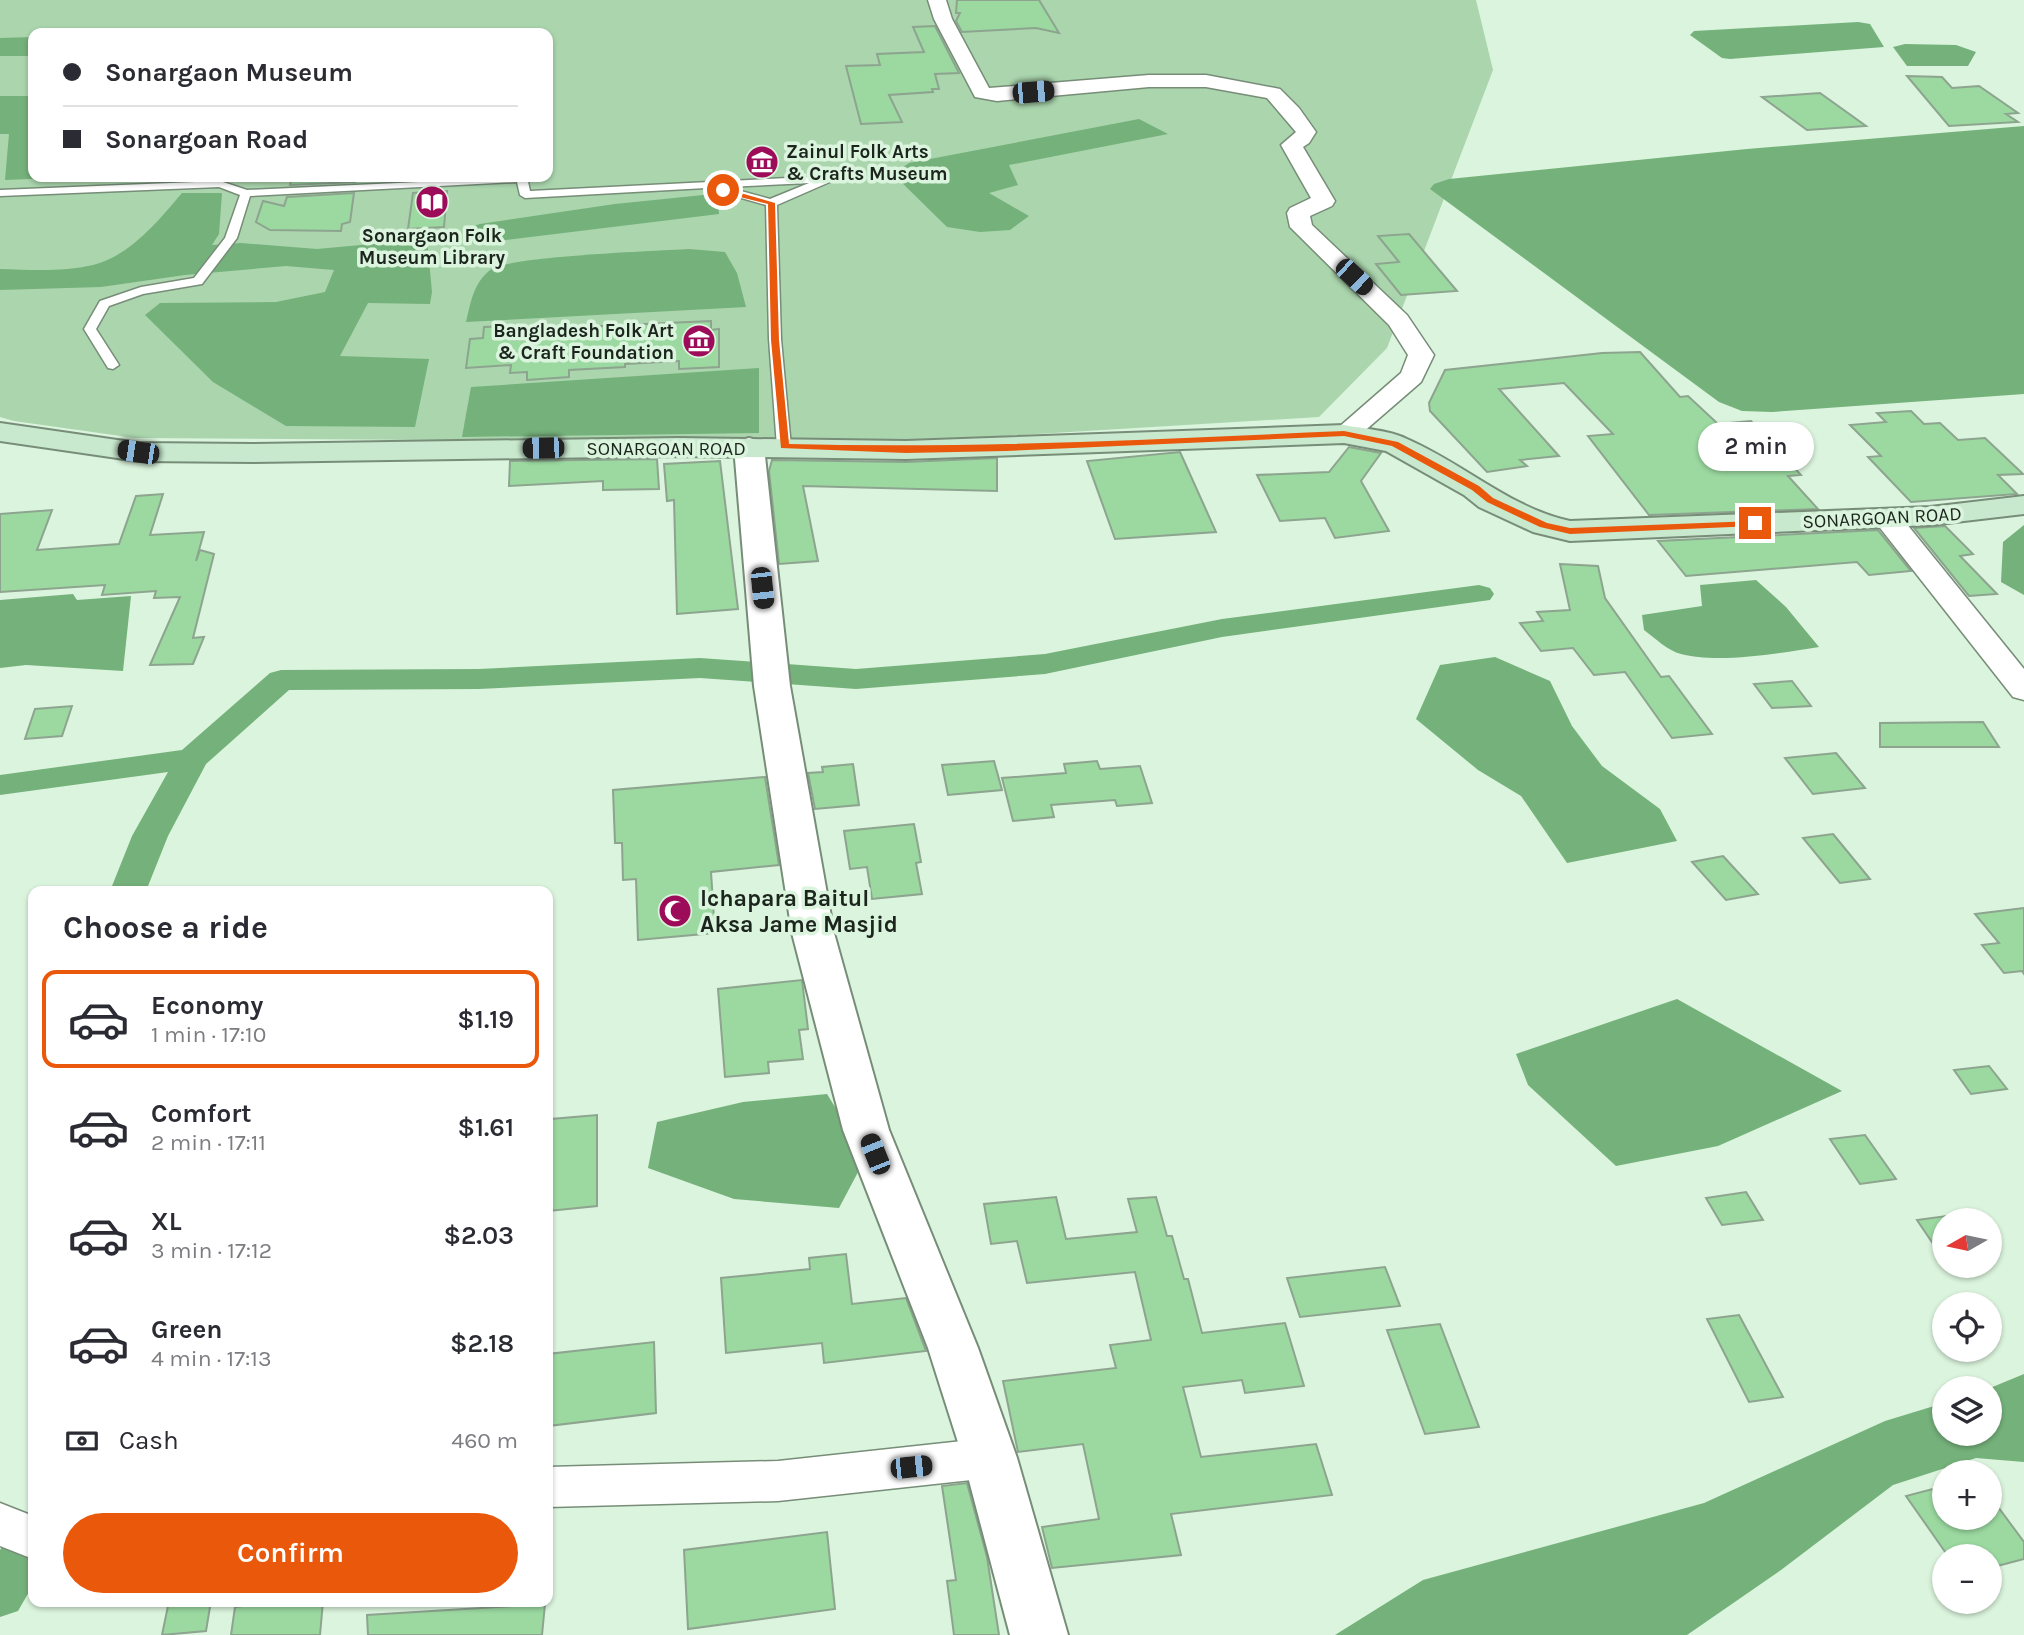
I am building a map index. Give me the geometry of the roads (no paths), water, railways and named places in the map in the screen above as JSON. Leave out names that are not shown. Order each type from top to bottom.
[{"type":"main road","name":"SONARGOAN ROAD","points":[[0,432],[138,452],[767,447],[906,450],[1344,434],[1395,444],[1475,488],[1490,500],[1544,525],[1570,531],[1930,516],[2024,505]]},
{"type":"street","points":[[937,0],[943,19],[982,93],[997,95],[1184,80],[1273,93],[1292,112],[1307,132],[1302,139],[1291,145],[1324,201],[1298,214],[1301,227],[1398,320],[1422,355],[1412,377],[1344,434]]},
{"type":"street","points":[[767,447],[772,686],[813,933],[866,1130],[953,1348],[990,1458],[1039,1635]]},
{"type":"street","points":[[1887,518],[2024,690]]},
{"type":"street","points":[[553,1488],[778,1481],[990,1458]]},
{"type":"street","points":[[0,1524],[28,1536]]},
{"type":"lane","points":[[523,182],[525,195],[706,185],[828,179],[771,203],[706,185]]},
{"type":"lane","points":[[0,193],[219,184],[246,193],[448,182]]},
{"type":"lane","points":[[113,365],[90,329],[104,304],[141,291],[198,281],[231,238],[246,193]]},
{"type":"lane","points":[[767,447],[775,340],[771,203]]},
{"type":"waterway","points":[[192,759],[281,680],[479,679],[700,668],[856,679],[1045,664],[1222,628],[1479,594]]},
{"type":"waterway","points":[[0,785],[192,759]]},
{"type":"waterway","points":[[130,886],[150,836],[192,759]]},
{"type":"waterway","points":[[0,1595],[28,1548]]},
{"type":"place","name":"Zainul Folk Arts & Crafts Museum","points":[[762,162]]},
{"type":"place","name":"Sonargaon Folk Museum Library","points":[[432,202]]},
{"type":"place","name":"Bangladesh Folk Art & Craft Foundation","points":[[699,341]]},
{"type":"place","name":"Ichapara Baitul Aksa Jame Masjid","points":[[675,911]]}]
